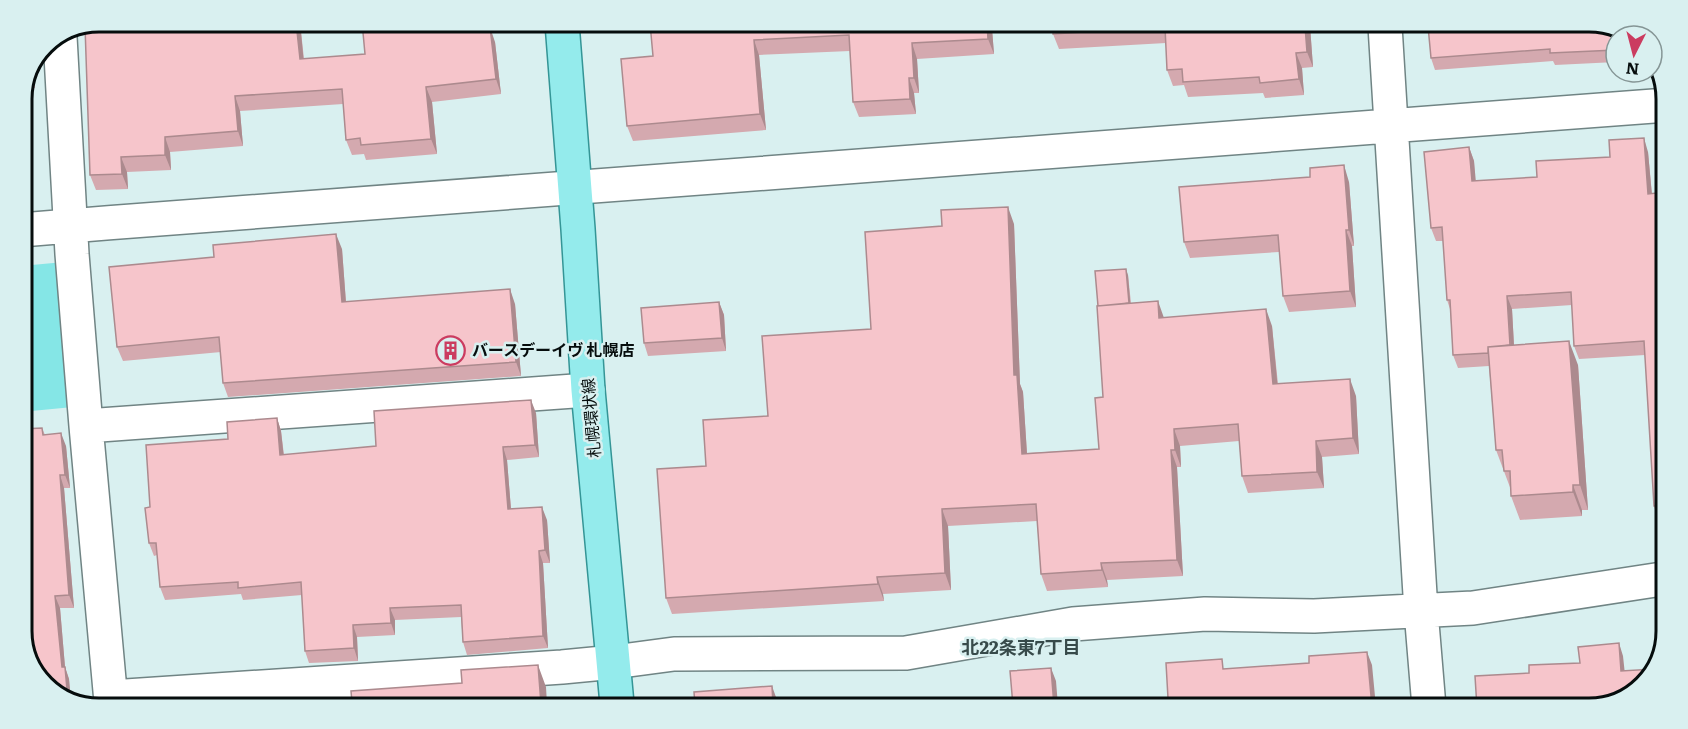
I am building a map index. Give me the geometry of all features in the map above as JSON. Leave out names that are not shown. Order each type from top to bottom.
[{"type":"main road","name":"札幌環状線","points":[[563,32],[588,390],[617,698]]},
{"type":"street","points":[[1385,32],[1428,698]]},
{"type":"street","points":[[60,43],[70,226],[111,698]]},
{"type":"street","points":[[32,229],[575,186],[1392,128],[1656,106]]},
{"type":"street","points":[[86,426],[588,390]]},
{"type":"street","points":[[137,698],[614,662],[674,654],[906,653],[1073,624],[1205,614],[1314,616],[1473,608],[1656,580]]},
{"type":"shaded area","points":[[64,262],[73,407],[32,411],[32,265]]},
{"type":"building","points":[[297,32],[300,59],[365,54],[363,32],[491,32],[496,79],[426,87],[431,139],[361,145],[360,138],[346,140],[342,89],[235,96],[238,131],[165,137],[165,155],[121,157],[122,174],[90,175],[85,33]]},
{"type":"building","points":[[651,32],[988,32],[988,39],[912,43],[914,78],[909,78],[910,99],[853,102],[849,35],[754,40],[760,114],[627,126],[621,59],[653,56]]},
{"type":"building","points":[[1053,32],[1085,32],[1053,34]]},
{"type":"building","points":[[1165,32],[1305,32],[1307,52],[1296,53],[1299,79],[1260,83],[1259,77],[1183,82],[1182,69],[1167,70]]},
{"type":"building","points":[[1429,32],[1604,33],[1604,51],[1550,53],[1550,49],[1431,58]]},
{"type":"building","points":[[1644,138],[1648,194],[1656,193],[1656,506],[1654,506],[1644,341],[1574,346],[1571,292],[1507,296],[1510,345],[1488,347],[1488,353],[1453,355],[1442,227],[1431,228],[1424,152],[1469,147],[1472,181],[1537,177],[1536,161],[1610,157],[1609,140]]},
{"type":"building","points":[[1344,165],[1349,230],[1346,230],[1350,291],[1283,296],[1278,235],[1184,242],[1179,187],[1310,177],[1310,168]]},
{"type":"building","points":[[1008,207],[1014,375],[1017,375],[1022,454],[1099,449],[1095,398],[1103,397],[1097,306],[1158,301],[1159,318],[1266,309],[1273,384],[1350,379],[1353,438],[1316,441],[1317,472],[1242,476],[1238,424],[1174,429],[1175,450],[1171,450],[1177,560],[1101,563],[1102,570],[1041,574],[1036,504],[942,509],[945,573],[877,577],[878,584],[666,598],[657,469],[706,466],[703,420],[768,416],[762,336],[871,329],[865,232],[942,226],[941,210]]},
{"type":"building","points":[[336,234],[342,302],[510,289],[516,362],[223,383],[219,337],[117,347],[109,267],[214,257],[213,245]]},
{"type":"building","points":[[1126,269],[1129,303],[1098,306],[1095,271]]},
{"type":"building","points":[[719,302],[722,338],[644,343],[641,308]]},
{"type":"building","points":[[1569,341],[1580,485],[1573,485],[1573,492],[1511,496],[1510,471],[1504,471],[1502,450],[1496,450],[1488,347]]},
{"type":"building","points":[[531,400],[535,445],[503,447],[508,509],[542,507],[545,550],[539,551],[543,636],[463,642],[461,605],[390,608],[391,623],[353,625],[354,648],[305,651],[301,582],[238,588],[238,582],[160,587],[156,543],[149,543],[145,508],[150,507],[146,445],[228,439],[227,422],[277,418],[280,455],[376,446],[374,411]]},
{"type":"building","points":[[32,428],[42,428],[43,435],[61,433],[65,475],[60,475],[69,595],[55,596],[62,667],[65,667],[67,690],[45,671],[33,644]]},
{"type":"building","points":[[1619,643],[1621,671],[1644,670],[1634,681],[1619,691],[1599,697],[1476,698],[1475,676],[1529,673],[1529,665],[1580,663],[1578,647]]},
{"type":"building","points":[[1367,652],[1371,698],[1168,698],[1166,663],[1222,659],[1223,669],[1309,663],[1309,656]]},
{"type":"building","points":[[538,665],[541,698],[352,698],[351,691],[462,683],[461,670]]},
{"type":"building","points":[[1051,668],[1053,698],[1012,698],[1010,671]]},
{"type":"building","points":[[772,686],[773,698],[694,698],[694,692]]},
{"type":"place","name":"バースデーイヴ 札幌店","points":[[451,350]]},
{"type":"district","name":"北22条東7丁目","points":[[1021,648]]}]
